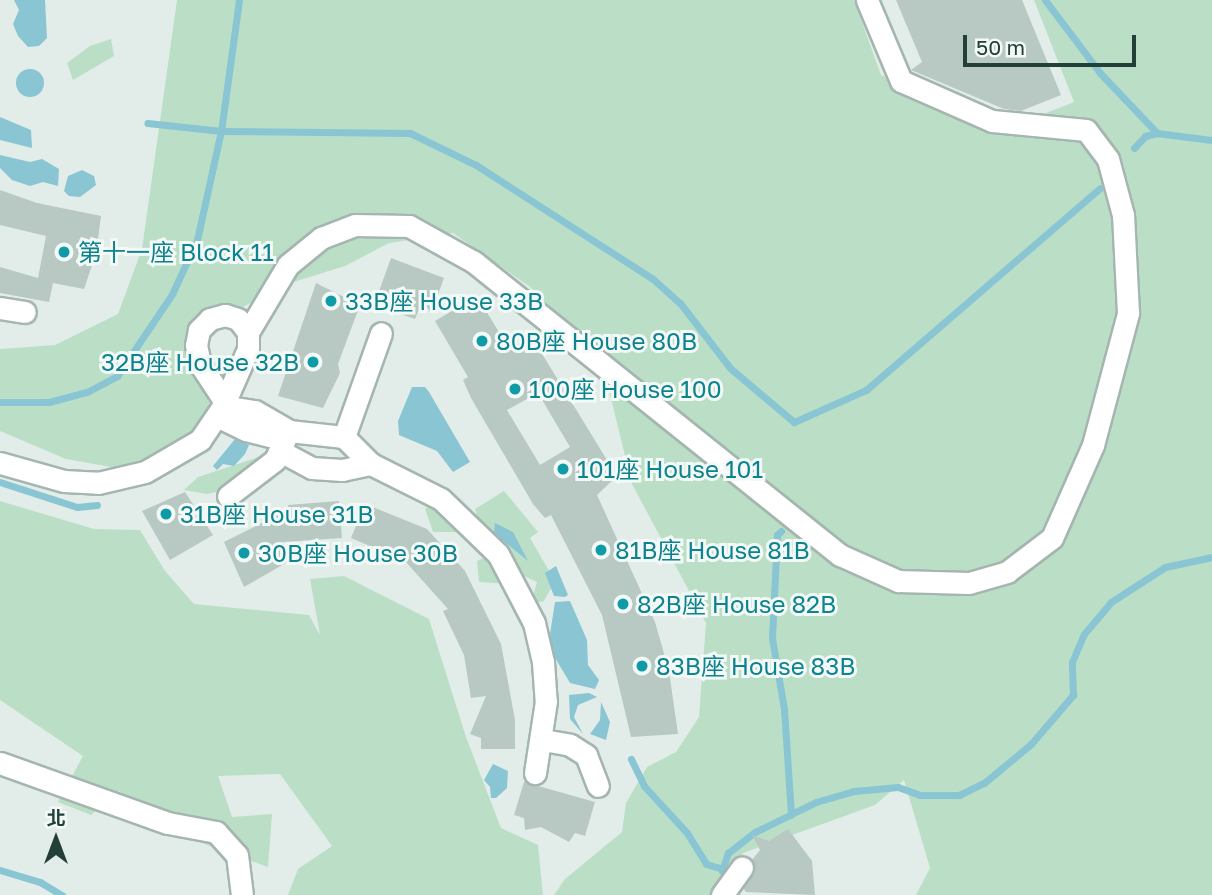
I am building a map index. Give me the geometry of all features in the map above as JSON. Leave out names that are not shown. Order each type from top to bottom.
[{"type":"street","points":[[0,463],[64,481],[120,480],[145,472],[200,440],[222,408],[248,349],[248,332],[288,265],[321,238],[355,225],[409,226],[474,262],[840,555],[898,581],[969,583],[1007,572],[1052,538],[1094,445],[1128,313],[1124,215],[1108,159],[1086,130],[992,121],[901,81],[867,0]]},
{"type":"street","points":[[0,308],[25,312]]},
{"type":"street","points":[[248,332],[238,319],[225,315],[209,319],[199,330],[200,364],[222,408],[246,430],[285,440],[344,437],[371,464],[441,499],[498,554],[518,587],[540,649],[546,701],[543,740],[535,773]]},
{"type":"street","points":[[344,437],[381,333]]},
{"type":"street","points":[[285,440],[312,468],[342,470],[371,464]]},
{"type":"street","points":[[228,496],[252,482],[285,440]]},
{"type":"street","points":[[543,740],[570,745],[586,755],[598,786]]},
{"type":"street","points":[[0,763],[168,823],[216,832],[237,855],[242,895]]},
{"type":"street","points":[[722,895],[742,867]]},
{"type":"green space","points":[[177,0],[854,0],[881,75],[917,92],[1018,124],[1074,102],[1034,0],[1212,0],[1212,895],[916,895],[930,868],[904,780],[875,805],[743,853],[729,895],[554,895],[565,879],[622,832],[626,803],[647,767],[676,752],[699,717],[706,623],[632,484],[600,354],[530,287],[453,233],[389,243],[345,266],[284,285],[243,307],[209,308],[193,358],[211,408],[188,438],[144,462],[122,469],[66,459],[0,431],[0,349],[55,345],[118,314],[142,249]]},
{"type":"green space","points":[[111,39],[114,56],[73,80],[67,63],[90,46]]},
{"type":"green space","points":[[271,453],[229,489],[207,494],[184,490],[198,477]]},
{"type":"green space","points":[[504,491],[538,532],[530,538],[555,581],[544,601],[531,604],[537,582],[522,575],[479,523],[475,509]]},
{"type":"green space","points":[[438,498],[462,527],[456,532],[433,532],[425,509]]},
{"type":"green space","points":[[0,501],[94,529],[140,530],[165,571],[194,604],[309,615],[320,635],[310,579],[344,576],[429,619],[466,737],[501,828],[538,845],[543,895],[288,895],[298,869],[332,846],[280,774],[218,776],[232,817],[272,814],[268,867],[172,832],[119,791],[91,815],[58,802],[83,756],[0,700]]},
{"type":"green space","points":[[488,556],[509,584],[479,582],[477,561]]},
{"type":"water","points":[[14,0],[45,0],[47,38],[39,46],[28,47],[18,36],[13,24],[19,10]]},
{"type":"water","points":[[30,69],[40,73],[44,83],[40,93],[30,97],[20,93],[16,83],[20,73]]},
{"type":"water","points":[[0,117],[31,130],[32,148],[0,140]]},
{"type":"water","points":[[0,155],[30,162],[42,159],[59,169],[58,186],[43,182],[30,186],[12,180],[0,168]]},
{"type":"water","points":[[82,170],[94,176],[96,185],[80,197],[69,196],[64,191],[68,176]]},
{"type":"water","points":[[412,387],[425,387],[429,392],[470,462],[453,472],[437,451],[399,435],[398,421]]},
{"type":"water","points":[[235,439],[249,445],[245,454],[234,466],[223,464],[217,470],[213,466]]},
{"type":"water","points":[[495,523],[513,532],[528,561],[494,533]]},
{"type":"water","points":[[556,566],[568,595],[565,597],[554,596],[545,573]]},
{"type":"water","points":[[570,601],[587,640],[588,665],[599,680],[595,689],[570,683],[554,656],[550,634],[555,602]]},
{"type":"water","points":[[589,693],[597,697],[578,705],[574,717],[583,734],[570,719],[569,695]]},
{"type":"water","points":[[601,702],[610,722],[606,740],[590,734],[600,720]]},
{"type":"water","points":[[493,764],[508,771],[507,788],[496,798],[491,798],[490,787],[484,780]]},
{"type":"building","points":[[896,0],[1022,0],[1061,95],[1021,111],[1004,109],[911,70],[922,62]]},
{"type":"building","name":"第十一座 Block 11","points":[[0,190],[37,203],[101,216],[96,254],[84,289],[53,283],[49,302],[0,293],[0,267],[38,278],[46,236],[0,225]]},
{"type":"building","points":[[391,258],[444,278],[431,314],[423,300],[415,319],[374,305]]},
{"type":"building","points":[[316,283],[360,305],[338,364],[340,373],[323,408],[278,396]]},
{"type":"building","points":[[477,296],[508,347],[533,339],[607,460],[615,478],[597,495],[655,622],[669,671],[678,734],[631,737],[602,615],[551,515],[545,518],[533,504],[471,398],[463,380],[468,377],[435,321]],"holes":[[[538,393],[570,447],[540,465],[507,410]]]},
{"type":"building","points":[[185,492],[213,535],[170,560],[142,511]]},
{"type":"building","points":[[339,501],[342,538],[283,542],[293,559],[244,587],[224,542],[288,510],[288,505]]},
{"type":"building","points":[[365,504],[427,529],[465,571],[501,644],[515,720],[515,749],[481,749],[481,738],[470,734],[486,696],[471,698],[464,655],[443,611],[448,609],[405,561],[351,538]]},
{"type":"building","points":[[524,782],[595,802],[585,836],[575,833],[569,842],[541,827],[525,830],[524,818],[514,815]]},
{"type":"building","points":[[788,829],[812,861],[815,895],[746,892],[743,888],[755,869],[752,860],[760,850],[752,835],[769,841]]},
{"type":"waterway","points":[[239,0],[221,131],[410,133],[476,165],[653,279],[680,303],[730,368],[794,422],[866,390],[1100,188]]},
{"type":"waterway","points":[[1045,0],[1100,73],[1157,133],[1212,140]]},
{"type":"waterway","points":[[0,402],[49,402],[87,392],[117,376],[172,294],[197,240],[221,131],[147,123]]},
{"type":"waterway","points":[[1134,148],[1145,136],[1157,133]]},
{"type":"waterway","points":[[0,482],[77,507],[97,505]]},
{"type":"waterway","points":[[781,531],[777,535],[772,638],[784,709],[791,815]]},
{"type":"waterway","points":[[722,871],[728,853],[755,832],[816,802],[854,791],[898,787],[920,795],[959,795],[984,783],[1031,744],[1073,695],[1072,662],[1084,634],[1111,602],[1165,567],[1212,557]]},
{"type":"waterway","points":[[631,759],[644,786],[687,833],[706,864],[720,868]]},
{"type":"waterway","points":[[0,870],[40,882],[62,895]]},
{"type":"place","name":"第十一座 Block 11","points":[[64,252]]},
{"type":"place","name":"33B座 House 33B","points":[[331,301]]},
{"type":"place","name":"80B座 House 80B","points":[[482,341]]},
{"type":"place","name":"32B座 House 32B","points":[[313,362]]},
{"type":"place","name":"100座 House 100","points":[[515,389]]},
{"type":"place","name":"101座 House 101","points":[[563,469]]},
{"type":"place","name":"31B座 House 31B","points":[[166,514]]},
{"type":"place","name":"81B座 House 81B","points":[[601,550]]},
{"type":"place","name":"30B座 House 30B","points":[[244,553]]},
{"type":"place","name":"82B座 House 82B","points":[[623,604]]},
{"type":"place","name":"83B座 House 83B","points":[[642,666]]}]
